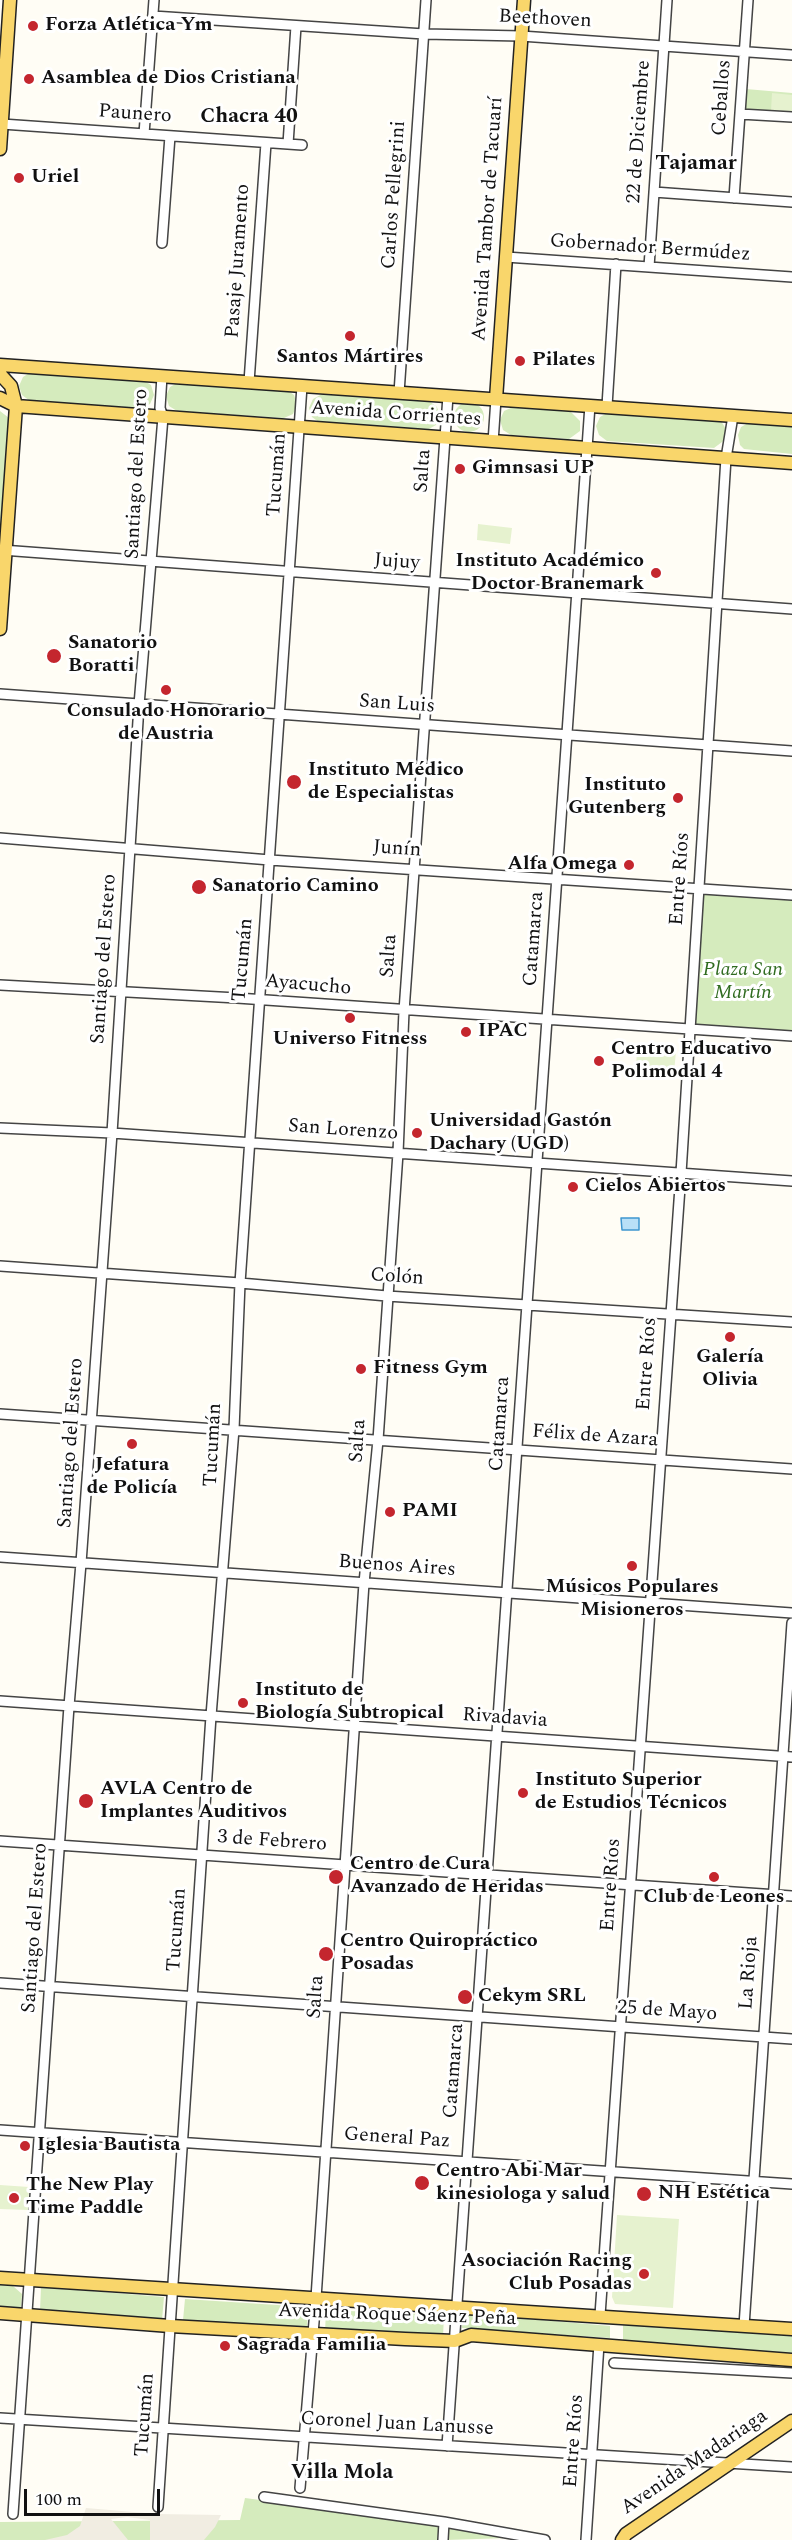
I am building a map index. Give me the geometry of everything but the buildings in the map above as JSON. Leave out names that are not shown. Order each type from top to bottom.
[{"type":"main road","points":[[0,149],[2,77],[10,0]]},
{"type":"main road","name":"Avenida Tambor de Tacuarí","points":[[496,399],[524,0]]},
{"type":"main road","name":"Avenida Corrientes","points":[[0,365],[792,420]]},
{"type":"main road","points":[[0,374],[11,386],[16,406],[3,550],[0,629]]},
{"type":"main road","name":"Avenida Corrientes","points":[[0,398],[16,406],[792,463]]},
{"type":"main road","name":"Avenida Roque Sáenz Peña","points":[[0,2278],[792,2329]]},
{"type":"main road","name":"Avenida Roque Sáenz Peña","points":[[0,2313],[170,2326],[455,2341],[471,2335],[792,2360]]},
{"type":"main road","name":"Avenida Madariaga","points":[[622,2540],[626,2534],[792,2421]]},
{"type":"street","points":[[144,134],[154,0]]},
{"type":"street","name":"Carlos Pellegrini","points":[[399,393],[426,0]]},
{"type":"street","name":"22 de Diciembre","points":[[649,267],[667,0]]},
{"type":"street","name":"Ceballos","points":[[734,198],[748,0]]},
{"type":"street","name":"Beethoven","points":[[153,16],[424,34],[521,36],[792,55]]},
{"type":"street","points":[[288,144],[296,26]]},
{"type":"street","points":[[740,114],[792,117]]},
{"type":"street","name":"Paunero","points":[[2,124],[302,145]]},
{"type":"street","points":[[162,243],[170,136]]},
{"type":"street","name":"Pasaje Juramento","points":[[249,382],[266,142]]},
{"type":"street","points":[[654,192],[792,202]]},
{"type":"street","name":"Gobernador Bermúdez","points":[[506,257],[792,278]]},
{"type":"street","points":[[607,406],[616,264]]},
{"type":"street","name":"Santiago del Estero","points":[[14,2514],[49,1986],[112,1133],[139,705],[163,417],[160,408],[162,376]]},
{"type":"street","name":"Tucumán","points":[[158,2507],[210,1716],[224,1573],[234,1429],[249,1143],[302,386]]},
{"type":"street","name":"Salta","points":[[300,2488],[364,1583],[378,1440],[398,1153],[404,1011],[448,396]]},
{"type":"street","name":"Avenida Tambor de Tacuarí","points":[[493,442],[496,399]]},
{"type":"street","name":"Catamarca","points":[[447,2446],[590,405]]},
{"type":"street","name":"Entre Ríos","points":[[600,2315],[681,1173],[726,458],[733,416]]},
{"type":"street","name":"Jujuy","points":[[3,550],[792,609]]},
{"type":"street","name":"San Luis","points":[[0,694],[792,751]]},
{"type":"street","name":"Junín","points":[[0,838],[270,860],[792,895]]},
{"type":"street","name":"Ayacucho","points":[[0,985],[792,1036]]},
{"type":"street","name":"San Lorenzo","points":[[0,1128],[112,1133],[792,1181]]},
{"type":"street","name":"Colón","points":[[0,1266],[387,1296],[527,1303],[792,1322]]},
{"type":"street","name":"Félix de Azara","points":[[0,1414],[792,1468]]},
{"type":"street","name":"Buenos Aires","points":[[0,1557],[792,1613]]},
{"type":"street","name":"La Rioja","points":[[744,2326],[773,1895],[787,1757],[792,1623]]},
{"type":"street","name":"Rivadavia","points":[[0,1701],[787,1757]]},
{"type":"street","name":"3 de Febrero","points":[[0,1841],[792,1896]]},
{"type":"street","name":"25 de Mayo","points":[[0,1983],[792,2039]]},
{"type":"street","name":"General Paz","points":[[0,2130],[792,2184]]},
{"type":"street","name":"Entre Ríos","points":[[586,2540],[599,2344]]},
{"type":"street","points":[[614,2362],[792,2373]]},
{"type":"street","name":"Coronel Juan Lanusse","points":[[0,2418],[792,2467]]},
{"type":"street","points":[[264,2497],[444,2522],[537,2539]]},
{"type":"street","points":[[443,2540],[444,2522]]},
{"type":"green space","points":[[746,89],[792,93],[792,115],[744,112]]},
{"type":"green space","points":[[772,93],[792,95],[792,112],[771,111]]},
{"type":"green space","points":[[31,372],[143,380],[151,385],[154,395],[150,404],[142,408],[30,401],[22,395],[19,386],[23,377]]},
{"type":"green space","points":[[179,382],[286,389],[294,395],[297,404],[293,414],[284,418],[177,411],[169,406],[166,396],[170,387]]},
{"type":"green space","points":[[322,394],[429,401],[437,407],[440,416],[436,425],[427,430],[320,423],[312,417],[309,408],[313,399]]},
{"type":"green space","points":[[469,402],[480,406],[484,417],[480,428],[469,432],[458,428],[454,417],[458,406]]},
{"type":"green space","points":[[513,407],[570,411],[580,421],[580,431],[569,439],[511,435],[503,430],[500,420],[504,411]]},
{"type":"green space","points":[[0,411],[9,418],[10,425],[0,536]]},
{"type":"green space","points":[[609,412],[716,419],[721,421],[726,429],[726,439],[714,448],[607,441],[599,435],[596,426],[600,417]]},
{"type":"green space","points":[[750,422],[792,425],[792,454],[744,449],[740,445],[738,435],[741,427]]},
{"type":"green space","points":[[478,524],[512,528],[510,544],[477,540]]},
{"type":"green space","name":"Plaza San Martín","points":[[701,891],[792,898],[792,1035],[691,1027]]},
{"type":"green space","points":[[637,1048],[676,1051],[674,1073],[636,1070]]},
{"type":"green space","name":"The New Play Time Paddle","points":[[0,2185],[29,2187],[28,2210],[0,2209]]},
{"type":"green space","name":"Asociación Racing Club Posadas","points":[[617,2215],[679,2219],[673,2308],[615,2304],[612,2297]]},
{"type":"green space","points":[[0,2285],[13,2286],[22,2294],[21,2308],[0,2309]]},
{"type":"green space","points":[[41,2287],[164,2297],[162,2320],[40,2311]]},
{"type":"green space","points":[[185,2299],[308,2307],[307,2328],[183,2320]]},
{"type":"green space","points":[[326,2310],[444,2315],[443,2337],[325,2332]]},
{"type":"green space","points":[[462,2313],[610,2326],[610,2338],[462,2328]]},
{"type":"green space","points":[[623,2322],[792,2336],[792,2354],[623,2342]]},
{"type":"green space","points":[[245,2498],[440,2524],[438,2540],[0,2540],[0,2522],[240,2520]]},
{"type":"green space","points":[[447,2527],[508,2538],[446,2540]]},
{"type":"shaded area","points":[[86,2508],[157,2514],[221,2515],[204,2540],[150,2540],[150,2520],[127,2517],[111,2519],[128,2540],[45,2540],[67,2535],[80,2526]]},
{"type":"water","points":[[621,1218],[639,1218],[639,1230],[622,1230]]},
{"type":"place","name":"Forza Atlética Ym","points":[[33,26]]},
{"type":"place","name":"Asamblea de Dios Cristiana","points":[[29,79]]},
{"type":"place","name":"Uriel","points":[[19,178]]},
{"type":"place","name":"Santos Mártires","points":[[350,336]]},
{"type":"place","name":"Pilates","points":[[520,361]]},
{"type":"place","name":"Gimnsasi UP","points":[[460,469]]},
{"type":"place","name":"Instituto Académico Doctor Branemark","points":[[656,573]]},
{"type":"place","name":"Sanatorio Boratti","points":[[54,656]]},
{"type":"place","name":"Consulado Honorario de Austria","points":[[166,690]]},
{"type":"place","name":"Instituto Médico de Especialistas","points":[[294,782]]},
{"type":"place","name":"Instituto Gutenberg","points":[[678,798]]},
{"type":"place","name":"Alfa Omega","points":[[629,865]]},
{"type":"place","name":"Sanatorio Camino","points":[[199,887]]},
{"type":"place","name":"Universo Fitness","points":[[350,1018]]},
{"type":"place","name":"IPAC","points":[[466,1032]]},
{"type":"place","name":"Centro Educativo Polimodal 4","points":[[599,1061]]},
{"type":"place","name":"Universidad Gastón Dachary (UGD)","points":[[417,1133]]},
{"type":"place","name":"Cielos Abiertos","points":[[573,1187]]},
{"type":"place","name":"Galería Olivia","points":[[730,1337]]},
{"type":"place","name":"Fitness Gym","points":[[361,1369]]},
{"type":"place","name":"Jefatura de Policía","points":[[132,1444]]},
{"type":"place","name":"PAMI","points":[[390,1512]]},
{"type":"place","name":"Músicos Populares Misioneros","points":[[632,1566]]},
{"type":"place","name":"Instituto de Biología Subtropical","points":[[243,1703]]},
{"type":"place","name":"Instituto Superior de Estudios Técnicos","points":[[523,1793]]},
{"type":"place","name":"AVLA Centro de Implantes Auditivos","points":[[86,1801]]},
{"type":"place","name":"Centro de Cura Avanzado de Heridas","points":[[336,1877]]},
{"type":"place","name":"Club de Leones","points":[[714,1877]]},
{"type":"place","name":"Centro Quiropráctico Posadas","points":[[326,1954]]},
{"type":"place","name":"Cekym SRL","points":[[465,1997]]},
{"type":"place","name":"Iglesia Bautista","points":[[25,2146]]},
{"type":"place","name":"Centro Abi Mar kinesiologa y salud","points":[[422,2183]]},
{"type":"place","name":"NH Estética","points":[[644,2194]]},
{"type":"place","name":"The New Play Time Paddle","points":[[14,2198]]},
{"type":"place","name":"Asociación Racing Club Posadas","points":[[644,2274]]},
{"type":"place","name":"Sagrada Familia","points":[[225,2346]]},
{"type":"district","name":"Chacra 40","points":[[249,118]]},
{"type":"district","name":"Tajamar","points":[[696,165]]},
{"type":"district","name":"Villa Mola","points":[[342,2474]]}]
